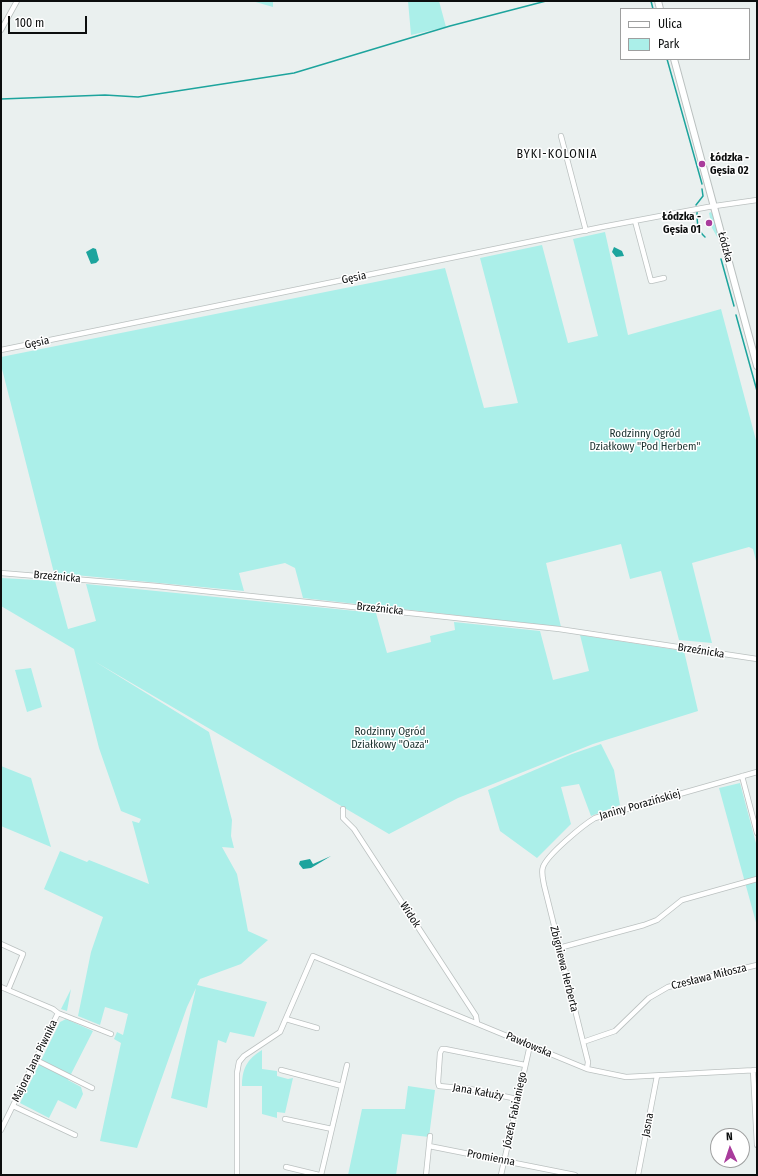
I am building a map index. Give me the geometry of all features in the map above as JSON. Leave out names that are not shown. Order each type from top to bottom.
[{"type":"main road","name":"Łódzka","points":[[674,60],[711,207],[757,366]]},
{"type":"street","points":[[1,30],[17,1]]},
{"type":"street","points":[[561,136],[586,231]]},
{"type":"street","name":"Gęsia","points":[[1,350],[635,221],[757,200]]},
{"type":"street","points":[[635,221],[651,281],[664,278]]},
{"type":"street","name":"Brzeźnicka","points":[[1,573],[144,585],[559,629],[757,660]]},
{"type":"street","name":"Janiny Porazińskiej","points":[[542,869],[547,860],[576,831],[595,818],[757,772]]},
{"type":"street","points":[[742,776],[757,833]]},
{"type":"street","name":"Widok","points":[[343,809],[343,818],[354,829],[476,1016],[477,1023]]},
{"type":"street","name":"Zbigniewa Herberta","points":[[542,869],[544,885],[588,1064],[587,1069]]},
{"type":"street","points":[[559,948],[650,923],[682,900],[757,879]]},
{"type":"street","points":[[1,944],[24,954],[8,990]]},
{"type":"street","name":"Pawłowska","points":[[286,1019],[313,956],[587,1069],[626,1077],[755,1070]]},
{"type":"street","name":"Czesława Miłosza","points":[[583,1042],[615,1031],[649,998],[668,987],[757,965]]},
{"type":"street","points":[[1,987],[53,1009],[58,1013],[111,1034]]},
{"type":"street","name":"Majora Jana Piwnika","points":[[1,1130],[58,1013]]},
{"type":"street","points":[[238,1175],[237,1073],[239,1062],[244,1056],[280,1032],[286,1019],[317,1028]]},
{"type":"street","name":"Józefa Fabianiego","points":[[501,1175],[524,1065],[530,1045]]},
{"type":"street","name":"Jana Kałuży","points":[[517,1099],[470,1089],[439,1086],[440,1053],[444,1049],[524,1065]]},
{"type":"street","points":[[36,1060],[92,1088]]},
{"type":"street","points":[[286,1167],[320,1175],[347,1065]]},
{"type":"street","points":[[281,1070],[342,1086]]},
{"type":"street","points":[[755,1070],[757,1145]]},
{"type":"street","name":"Jasna","points":[[638,1175],[657,1076]]},
{"type":"street","points":[[13,1106],[75,1135]]},
{"type":"street","points":[[285,1120],[332,1129]]},
{"type":"street","points":[[426,1175],[430,1136]]},
{"type":"street","name":"Promienna","points":[[429,1146],[575,1175]]},
{"type":"green space","points":[[252,1],[273,1],[273,7]]},
{"type":"green space","points":[[408,1],[439,1],[446,27],[411,35]]},
{"type":"green space","points":[[711,212],[713,215],[720,242],[712,228],[709,213]]},
{"type":"green space","name":"Rodzinny Ogród Działkowy \"Pod Herbem\"","points":[[605,232],[628,335],[721,309],[757,444],[757,565],[753,549],[749,547],[692,563],[712,643],[679,640],[661,571],[630,579],[621,544],[546,563],[561,627],[303,598],[295,568],[285,563],[239,573],[244,591],[54,573],[1,365],[1,357],[445,268],[484,408],[518,403],[480,258],[542,245],[568,343],[598,336],[573,239]]},
{"type":"green space","name":"Rodzinny Ogród Działkowy \"Oaza\"","points":[[1,578],[55,581],[68,629],[96,621],[86,584],[376,613],[387,653],[431,642],[430,636],[455,630],[454,622],[540,631],[553,680],[589,671],[580,635],[684,651],[698,711],[593,744],[458,798],[389,834],[94,661],[209,732],[232,820],[231,836],[234,848],[222,847],[237,874],[248,931],[268,940],[241,964],[200,979],[197,985],[267,1002],[254,1037],[230,1032],[226,1043],[218,1040],[207,1108],[171,1098],[196,988],[187,1007],[137,1148],[100,1141],[121,1043],[114,1039],[117,1032],[123,1035],[128,1014],[105,1007],[100,1025],[78,1016],[91,952],[103,917],[44,889],[60,851],[87,862],[89,860],[149,884],[132,821],[139,823],[141,819],[121,811],[99,748],[74,649],[1,606]]},
{"type":"green space","points":[[31,668],[42,707],[27,712],[15,670]]},
{"type":"green space","points":[[601,744],[614,770],[620,805],[591,816],[579,784],[561,787],[571,824],[537,858],[500,831],[488,790],[572,754]]},
{"type":"green space","points":[[1,766],[31,778],[51,847],[1,826]]},
{"type":"green space","points":[[740,783],[757,847],[757,926],[719,788]]},
{"type":"green space","points":[[71,989],[67,1011],[61,1009]]},
{"type":"green space","points":[[66,1019],[93,1031],[68,1080],[81,1087],[83,1094],[76,1109],[58,1100],[49,1118],[20,1103],[60,1022]]},
{"type":"green space","points":[[262,1050],[262,1069],[277,1071],[277,1076],[288,1079],[293,1078],[285,1113],[277,1112],[277,1118],[262,1114],[262,1086],[242,1086],[243,1074],[246,1065],[257,1053]]},
{"type":"green space","points":[[408,1086],[435,1090],[429,1137],[402,1134],[396,1175],[348,1175],[362,1109],[405,1109]]},
{"type":"shaded area","points":[[614,247],[622,251],[624,256],[616,257],[612,252]]},
{"type":"shaded area","points":[[93,248],[96,249],[99,260],[96,263],[91,264],[86,252]]},
{"type":"shaded area","points":[[331,856],[311,868],[303,869],[299,864],[300,861],[310,859],[313,864]]},
{"type":"waterway","points":[[1,99],[105,95],[138,97],[294,73],[450,26],[546,1]]},
{"type":"waterway","points":[[651,1],[653,8]]},
{"type":"waterway","points":[[667,60],[702,184]]},
{"type":"waterway","points":[[696,205],[703,196],[702,189]]},
{"type":"waterway","points":[[697,212],[699,229],[705,237]]},
{"type":"waterway","points":[[721,259],[734,306]]},
{"type":"waterway","points":[[736,315],[757,391]]},
{"type":"place","name":"Łódzka - Gęsia 02","points":[[702,164]]},
{"type":"place","name":"Łódzka - Gęsia 01","points":[[709,223]]},
{"type":"district","name":"BYKI-KOLONIA","points":[[557,155]]}]
